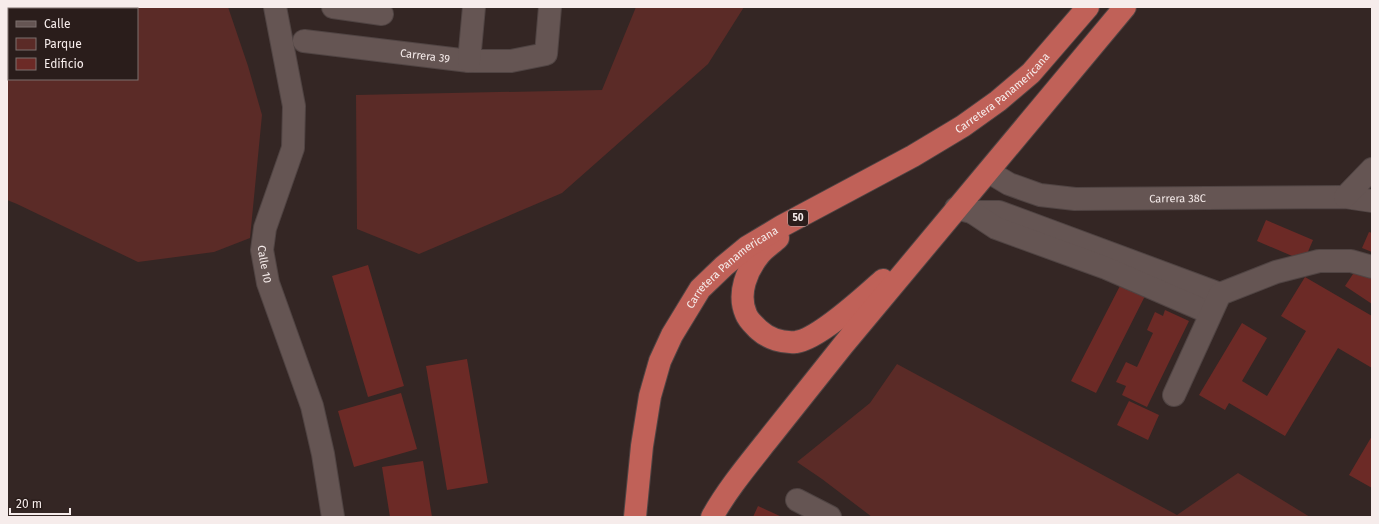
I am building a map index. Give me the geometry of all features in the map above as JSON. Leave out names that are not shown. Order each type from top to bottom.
[{"type":"highway","name":"Carretera Panamericana","points":[[631,514],[650,396],[660,361],[672,335],[700,289],[747,247],[782,226],[936,142],[963,126],[998,101],[1031,73],[1088,7]]},
{"type":"highway","points":[[819,207],[784,233],[761,253],[750,270],[744,286],[743,302],[746,314],[751,322],[765,335],[778,341],[797,342],[828,326],[861,299],[936,232],[964,210],[989,172],[1126,7]]},
{"type":"highway","points":[[712,517],[720,502],[750,462],[936,232]]},
{"type":"street","name":"Calle 10","points":[[275,7],[294,106],[293,148],[265,228],[262,250],[268,283],[312,406],[333,517]]},
{"type":"street","points":[[333,7],[382,11],[377,49]]},
{"type":"street","points":[[469,61],[474,7]]},
{"type":"street","name":"Carrera 39","points":[[304,41],[469,61],[511,61],[546,54],[550,7]]},
{"type":"street","points":[[1344,196],[1372,169]]},
{"type":"street","name":"Carrera 38C","points":[[989,172],[1009,184],[1040,195],[1075,199],[1344,196],[1372,201]]},
{"type":"street","points":[[964,210],[999,212],[1220,294]]},
{"type":"street","points":[[964,210],[996,228],[1106,268],[1210,313]]},
{"type":"street","points":[[1174,395],[1210,313],[1220,294],[1276,272],[1319,261],[1351,261],[1372,267]]},
{"type":"street","points":[[797,500],[830,517]]},
{"type":"green space","points":[[7,7],[228,7],[248,66],[262,115],[250,238],[214,252],[138,262],[7,200]]},
{"type":"green space","points":[[636,7],[744,7],[708,64],[562,193],[419,254],[357,229],[356,95],[602,90]]},
{"type":"green space","points":[[897,364],[1177,515],[1238,473],[1310,517],[872,517],[797,462],[870,403]]},
{"type":"building","points":[[1266,220],[1313,240],[1304,261],[1257,241]]},
{"type":"building","points":[[1369,232],[1372,233],[1372,252],[1362,248]]},
{"type":"building","points":[[368,265],[404,386],[368,397],[332,276]]},
{"type":"building","points":[[1357,268],[1372,277],[1372,304],[1345,286]]},
{"type":"building","points":[[1305,277],[1372,316],[1372,368],[1338,348],[1285,436],[1229,403],[1225,410],[1199,395],[1242,323],[1267,338],[1242,381],[1267,396],[1306,331],[1281,316]]},
{"type":"building","points":[[1122,282],[1146,294],[1096,393],[1071,381]]},
{"type":"building","points":[[1165,310],[1189,321],[1147,407],[1122,395],[1126,386],[1116,382],[1126,362],[1137,367],[1153,333],[1147,330],[1155,312],[1163,316]]},
{"type":"building","points":[[467,359],[488,483],[447,490],[426,366]]},
{"type":"building","points":[[401,393],[417,449],[354,467],[338,411]]},
{"type":"building","points":[[1129,401],[1159,415],[1148,440],[1117,425]]},
{"type":"building","points":[[1372,436],[1372,488],[1349,475]]},
{"type":"building","points":[[423,461],[432,517],[390,517],[382,467]]},
{"type":"building","points":[[758,506],[782,517],[753,517]]}]
